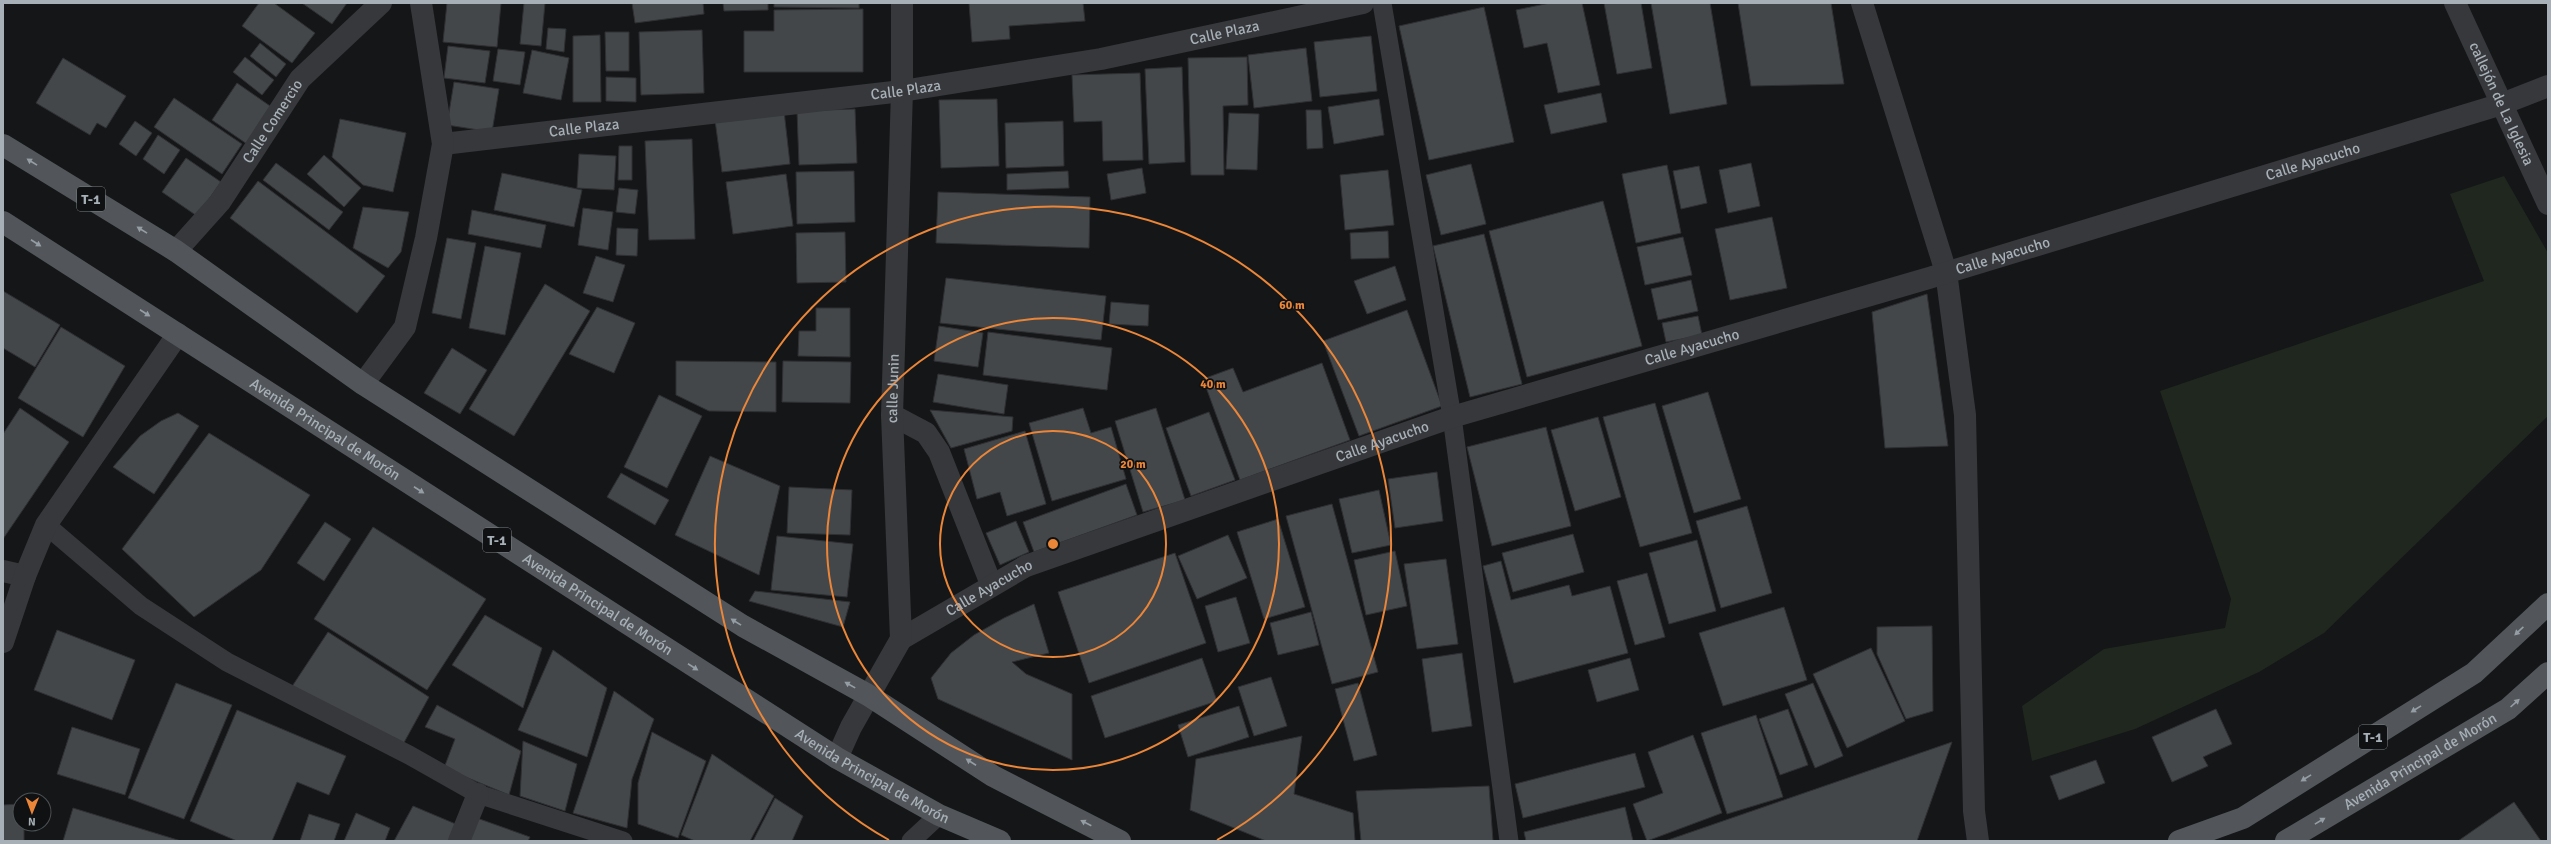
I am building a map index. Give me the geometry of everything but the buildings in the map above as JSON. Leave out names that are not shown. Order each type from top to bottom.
[{"type":"main road","name":"T-1","points":[[5,146],[176,251],[363,384],[742,626],[868,695],[993,776],[1120,841]]},
{"type":"main road","name":"Avenida Principal de Morón","points":[[3,222],[836,758],[939,815],[1000,841]]},
{"type":"main road","name":"T-1","points":[[2179,841],[2243,818],[2474,673],[2548,604]]},
{"type":"main road","name":"Avenida Principal de Morón","points":[[2286,841],[2508,709],[2548,673]]},
{"type":"street","name":"Calle Comercio","points":[[176,251],[220,202],[300,80],[380,3]]},
{"type":"street","points":[[363,384],[405,327],[426,238],[444,144],[421,3]]},
{"type":"street","name":"calle Junin","points":[[901,639],[892,415],[902,91],[902,3]]},
{"type":"street","name":"Calle Plaza","points":[[444,144],[902,91],[1101,58],[1363,3]]},
{"type":"street","points":[[1862,3],[1946,272],[1965,415],[1974,811],[1978,841]]},
{"type":"street","name":"callejón de La Iglesia","points":[[2455,3],[2548,204]]},
{"type":"street","name":"Calle Ayacucho","points":[[901,639],[991,584],[1026,566],[1452,417],[1946,272],[2502,104],[2548,86]]},
{"type":"street","points":[[3,642],[25,576],[46,525],[178,334]]},
{"type":"street","points":[[892,415],[926,433],[939,452],[991,584]]},
{"type":"street","points":[[3,571],[25,576]]},
{"type":"street","points":[[836,758],[868,695],[901,639]]},
{"type":"street","points":[[459,841],[478,794]]},
{"type":"street","points":[[1962,841],[1974,811]]},
{"type":"lane","points":[[1382,3],[1452,417],[1509,841]]},
{"type":"lane","points":[[46,525],[141,606],[227,662],[409,755],[478,794],[623,841]]},
{"type":"lane","points":[[910,841],[939,815]]},
{"type":"shaded area","points":[[2504,176],[2548,253],[2548,416],[2324,633],[2259,672],[2135,729],[2032,761],[2022,706],[2104,649],[2225,628],[2231,599],[2160,391],[2484,281],[2450,194]]}]
